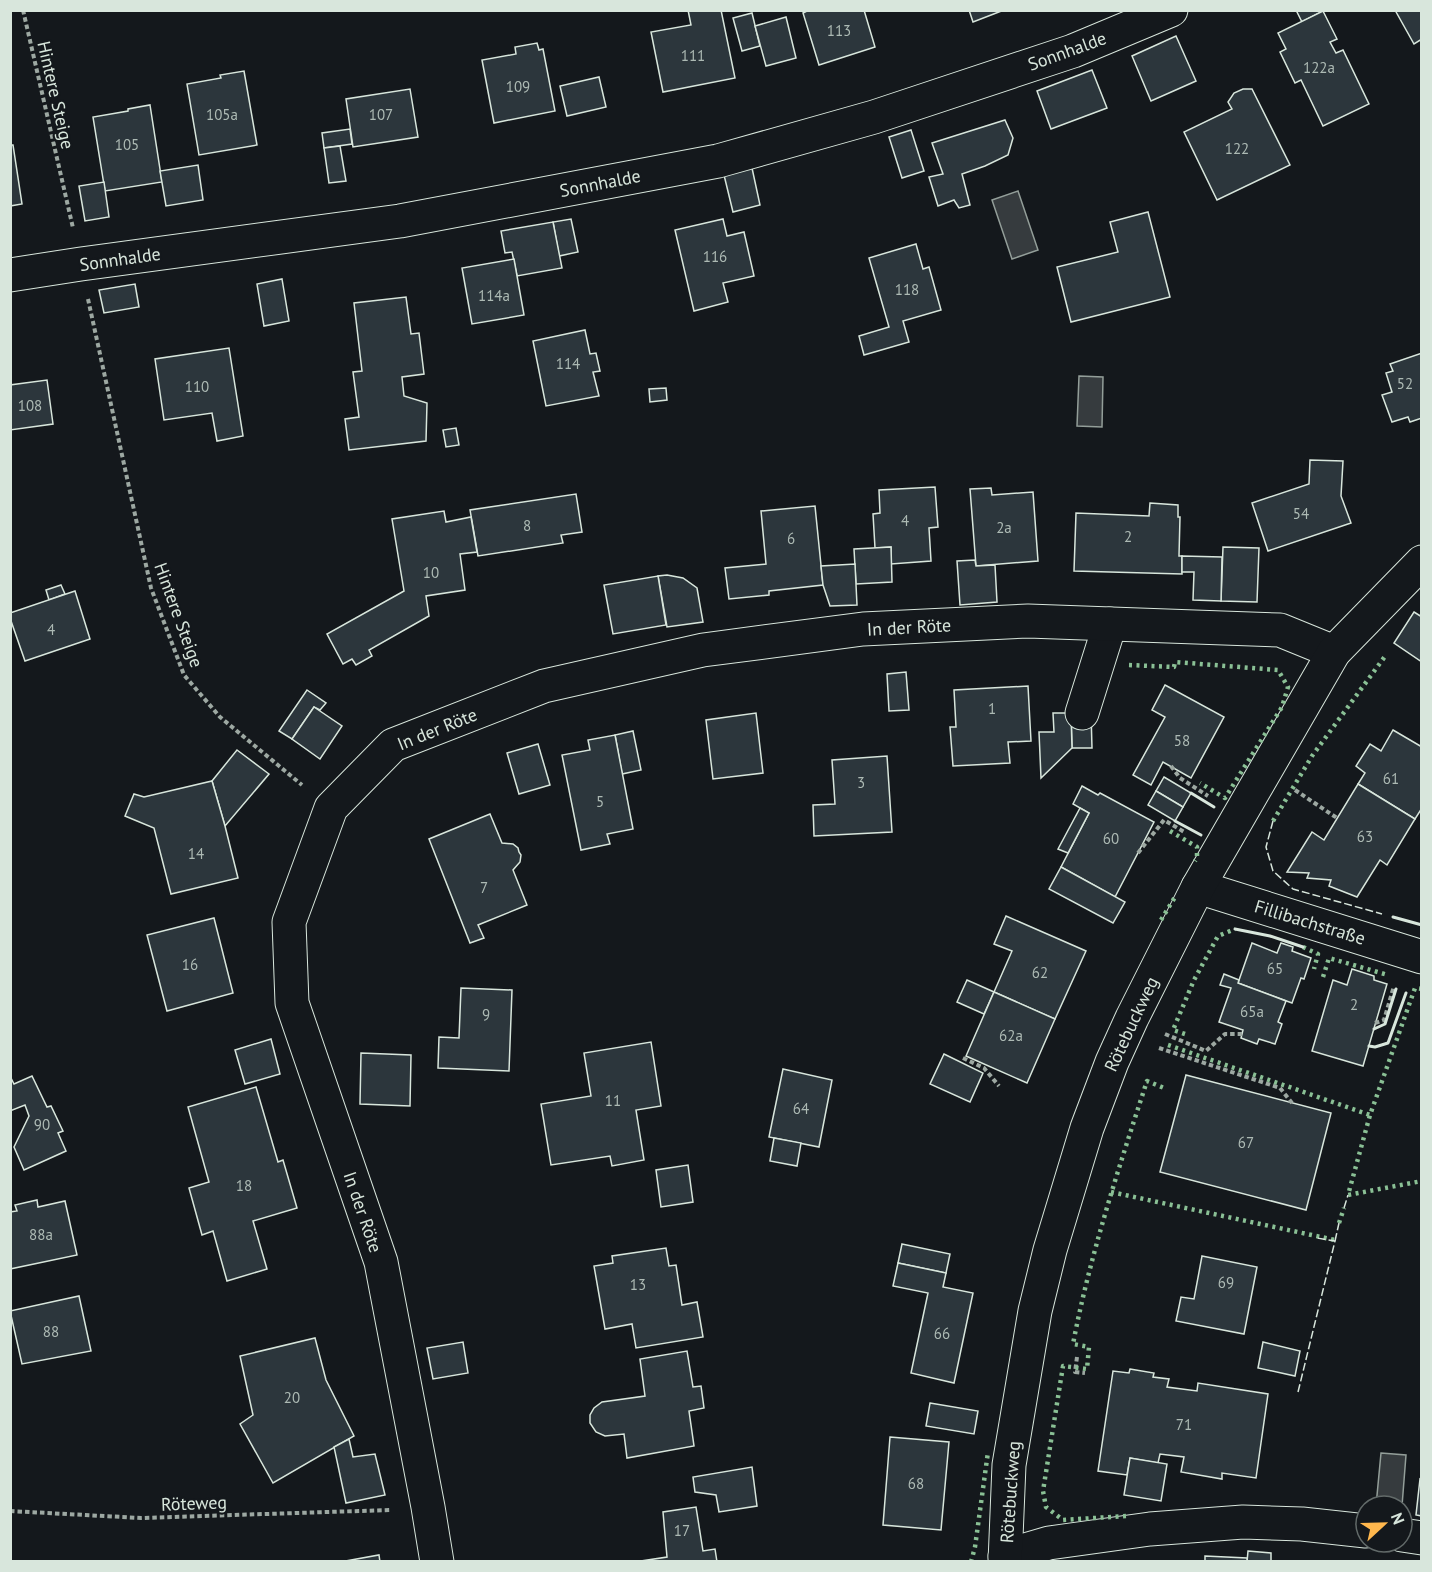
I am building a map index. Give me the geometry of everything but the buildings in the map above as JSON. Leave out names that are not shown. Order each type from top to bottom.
[{"type":"street","name":"Sonnhalde","points":[[10,275],[400,220],[718,161],[874,117],[1073,51],[1171,10]]},
{"type":"street","name":"Rötebuckweg","points":[[1354,1530],[1302,1524],[1231,1523],[1150,1528],[1049,1543],[1005,1559],[1009,1465],[1028,1348],[1042,1281],[1087,1128],[1128,1026],[1198,887],[1334,652],[1422,562]]},
{"type":"street","name":"In der Röte","points":[[437,1562],[381,1262],[292,1003],[289,922],[331,808],[393,745],[544,686],[703,650],[863,629],[1028,621],[1280,630],[1334,652]]},
{"type":"street","points":[[1082,713],[1110,624]]},
{"type":"street","name":"Fillibachstraße","points":[[1198,887],[1422,957]]},
{"type":"path","name":"Hintere Steige","points":[[23,10],[64,185]]},
{"type":"path","name":"Hintere Steige","points":[[96,336],[151,588],[184,675],[220,717],[331,808]]},
{"type":"path","points":[[1171,766],[1180,778],[1216,802]]},
{"type":"path","points":[[1265,771],[1337,818]]},
{"type":"path","points":[[1138,853],[1164,820],[1190,835]]},
{"type":"path","points":[[1128,1026],[1171,1037],[1206,1051],[1225,1034],[1242,1034]]},
{"type":"path","points":[[1128,1026],[1280,1088],[1292,1103]]},
{"type":"path","points":[[963,1058],[984,1068],[999,1086]]},
{"type":"path","points":[[1077,1357],[1075,1372],[1085,1373]]},
{"type":"path","name":"Röteweg","points":[[10,1511],[141,1518],[379,1511]]},
{"type":"shaded area","points":[[1018,191],[1038,250],[1012,259],[992,200]]},
{"type":"shaded area","points":[[1079,376],[1103,377],[1102,427],[1077,426]]},
{"type":"shaded area","points":[[1381,1453],[1406,1455],[1403,1494],[1377,1494]]},
{"type":"hedge","points":[[1273,821],[1312,756],[1386,655]]},
{"type":"hedge","points":[[1129,665],[1174,667],[1175,662],[1278,670],[1288,687],[1282,707],[1225,798],[1200,783]]},
{"type":"hedge","points":[[1170,831],[1197,847],[1195,861]]},
{"type":"hedge","points":[[1161,920],[1175,897]]},
{"type":"hedge","points":[[1185,1034],[1173,1030],[1194,980],[1218,936],[1235,929]]},
{"type":"hedge","points":[[1303,947],[1318,954],[1314,969]]},
{"type":"hedge","points":[[1323,977],[1329,958],[1388,975]]},
{"type":"hedge","points":[[1422,989],[1415,988],[1370,1115],[1348,1195],[1422,1181]]},
{"type":"hedge","points":[[1168,1045],[1370,1115]]},
{"type":"hedge","points":[[1126,1516],[1063,1520],[1046,1507],[1043,1491],[1063,1366],[1087,1369],[1089,1347],[1073,1344],[1106,1211],[1147,1081],[1164,1088]]},
{"type":"hedge","points":[[1111,1192],[1335,1240]]},
{"type":"hedge","points":[[1339,1223],[1344,1208]]},
{"type":"hedge","points":[[971,1562],[988,1452]]},
{"type":"fence","points":[[1273,821],[1266,847],[1273,871],[1293,889],[1382,914]]},
{"type":"fence","points":[[1344,1208],[1348,1195]]},
{"type":"fence","points":[[1335,1241],[1339,1223]]},
{"type":"fence","points":[[1298,1392],[1335,1241],[1317,1238]]},
{"type":"wall","points":[[1191,793],[1214,807]]},
{"type":"wall","points":[[1175,821],[1201,835]]},
{"type":"wall","points":[[1393,917],[1422,925]]},
{"type":"wall","points":[[1235,929],[1270,936],[1303,947]]},
{"type":"wall","points":[[1374,1029],[1385,1024],[1396,989]]},
{"type":"wall","points":[[1369,1046],[1375,1047],[1388,1043],[1406,993]]}]
